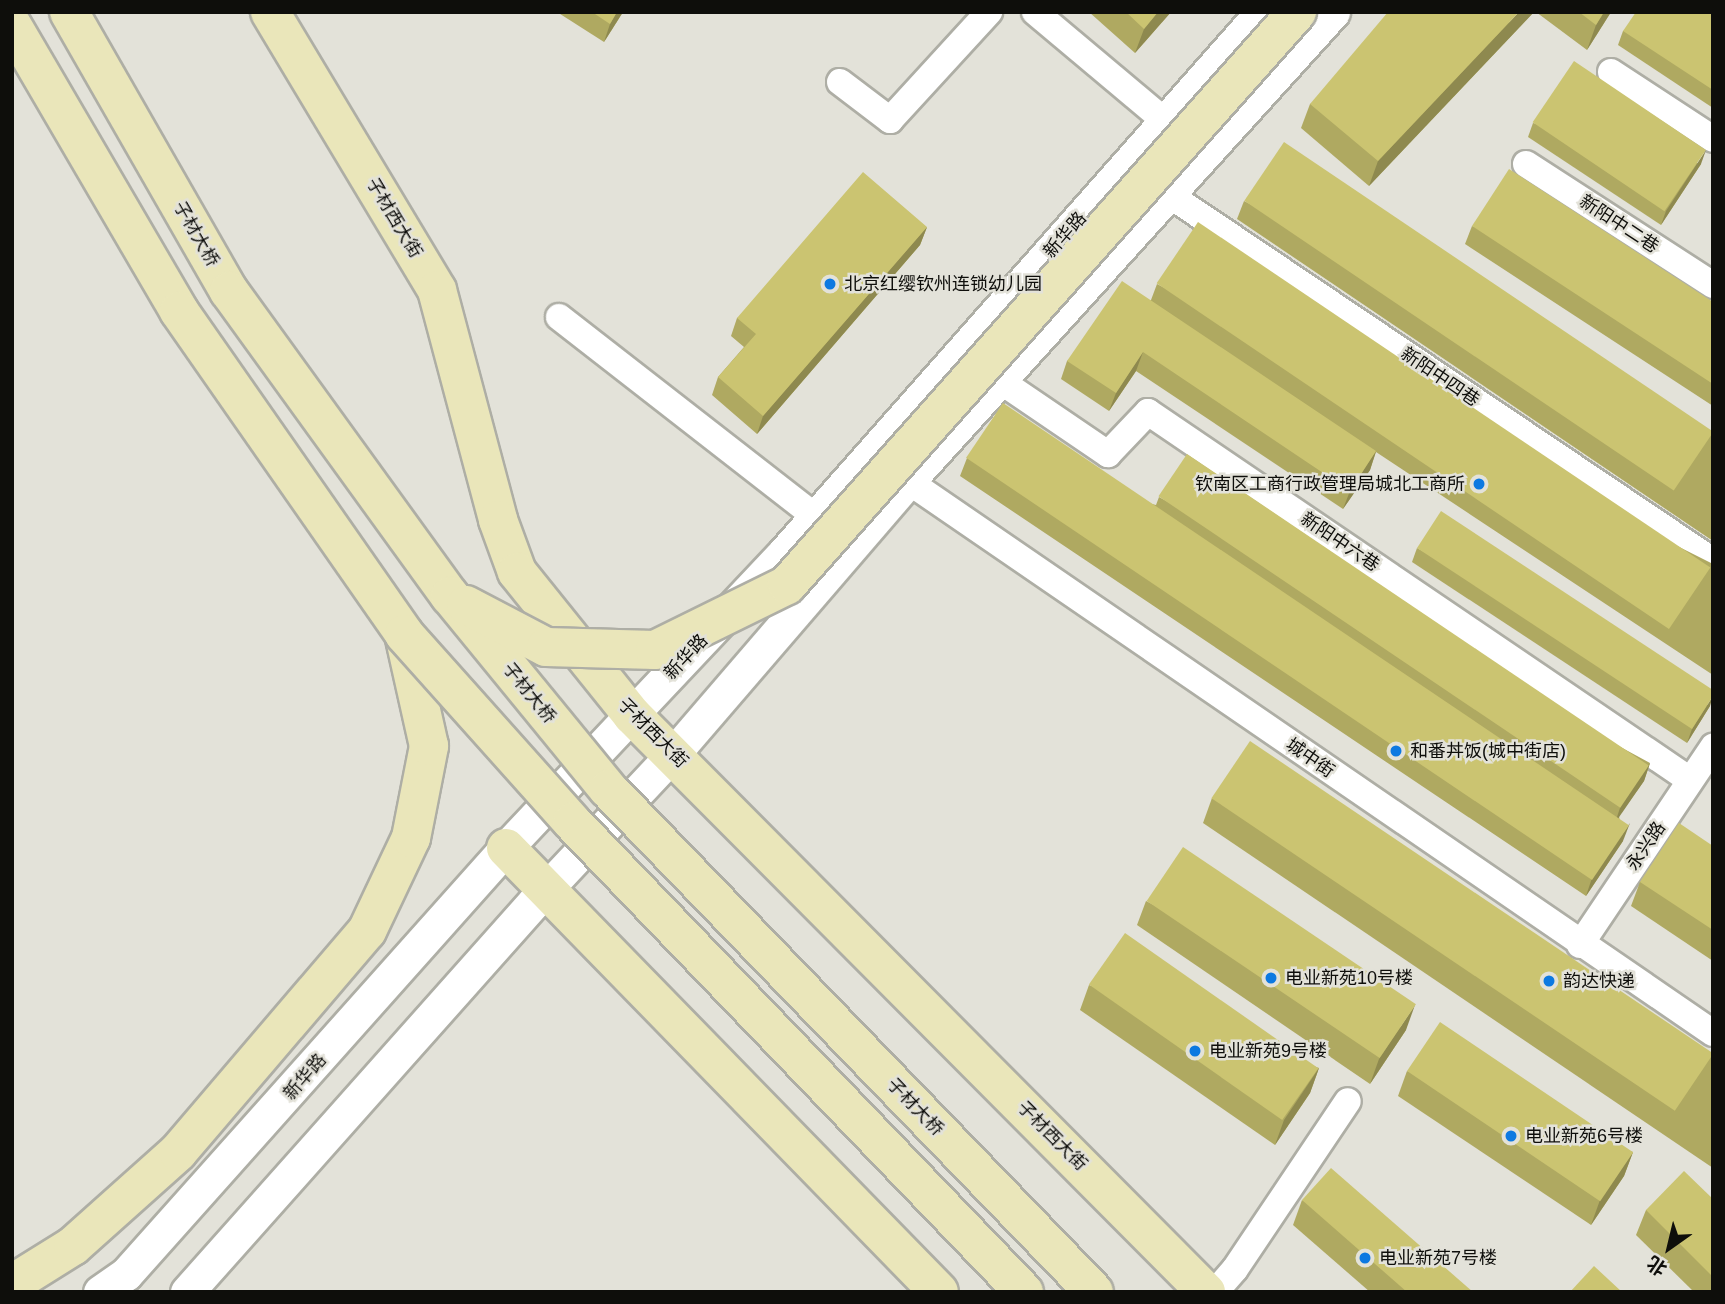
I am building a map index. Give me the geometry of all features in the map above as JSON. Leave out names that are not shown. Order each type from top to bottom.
[{"type":"main road","name":"子材大桥","points":[[69,12],[229,291],[450,596],[608,789],[1094,1292]]},
{"type":"main road","name":"子材西大街","points":[[270,12],[437,290],[498,520],[517,572],[632,715],[674,753],[1206,1292]]},
{"type":"main road","points":[[450,596],[546,647],[655,650],[787,585],[1297,12]]},
{"type":"main road","points":[[12,24],[179,311],[404,634],[572,822],[1024,1292]]},
{"type":"main road","points":[[12,1284],[73,1246],[178,1152],[367,931],[411,838],[429,746],[404,634]]},
{"type":"main road","points":[[506,848],[939,1292]]},
{"type":"street","points":[[840,82],[890,120],[989,12]]},
{"type":"street","points":[[1035,12],[1165,121]]},
{"type":"street","name":"新华路","points":[[100,1292],[126,1274],[230,1162],[506,848],[816,517],[1262,12]]},
{"type":"street","points":[[187,1292],[547,889],[674,753],[908,481],[1333,12]]},
{"type":"street","points":[[1611,72],[1713,139]]},
{"type":"street","name":"新阳中二巷","points":[[1526,164],[1713,285]]},
{"type":"street","name":"新阳中四巷","points":[[1168,194],[1713,561]]},
{"type":"street","points":[[559,317],[816,517]]},
{"type":"street","name":"新阳中六巷","points":[[999,380],[1108,454],[1148,412],[1689,780]]},
{"type":"street","name":"城中街","points":[[908,481],[1713,1033]]},
{"type":"street","name":"永兴路","points":[[1580,944],[1671,830],[1689,780],[1713,747]]},
{"type":"street","points":[[1214,1292],[1235,1269],[1348,1101]]},
{"type":"building","points":[[592,12],[617,12],[610,24]]},
{"type":"building","points":[[1126,12],[1158,12],[1144,29]]},
{"type":"building","points":[[1388,12],[1519,12],[1378,161],[1310,104]]},
{"type":"building","points":[[1579,12],[1604,12],[1596,25]]},
{"type":"building","points":[[1636,12],[1713,12],[1713,90],[1623,31]]},
{"type":"building","points":[[1574,61],[1706,150],[1664,211],[1533,122]]},
{"type":"building","points":[[1284,142],[1713,431],[1674,491],[1244,201]]},
{"type":"building","points":[[1509,169],[1713,302],[1713,384],[1472,226]]},
{"type":"building","name":"北京红缨钦州连锁幼儿园","points":[[863,172],[927,227],[763,416],[718,377],[756,334],[737,318]]},
{"type":"building","points":[[1198,222],[1710,568],[1669,629],[1157,283]]},
{"type":"building","points":[[1122,281],[1376,451],[1350,491],[1143,352],[1116,393],[1067,361]]},
{"type":"building","points":[[1003,403],[1629,825],[1592,880],[966,458]]},
{"type":"building","points":[[1187,454],[1649,765],[1620,808],[1158,496]]},
{"type":"building","points":[[1441,511],[1713,690],[1713,696],[1692,729],[1417,548]]},
{"type":"building","points":[[1250,741],[1713,1053],[1675,1111],[1211,798]]},
{"type":"building","points":[[1679,823],[1713,846],[1713,930],[1640,882]]},
{"type":"building","points":[[1183,847],[1416,1004],[1380,1058],[1147,901]]},
{"type":"building","points":[[1125,933],[1318,1068],[1282,1120],[1089,985]]},
{"type":"building","points":[[1440,1022],[1633,1152],[1600,1201],[1407,1071]]},
{"type":"building","points":[[1331,1168],[1473,1292],[1407,1292],[1302,1200]]},
{"type":"building","points":[[1684,1171],[1713,1199],[1713,1277],[1646,1210]]},
{"type":"building","points":[[1594,1266],[1622,1292],[1570,1292]]},
{"type":"place","name":"北京红缨钦州连锁幼儿园","points":[[830,284]]},
{"type":"place","name":"钦南区工商行政管理局城北工商所","points":[[1479,484]]},
{"type":"place","name":"和番丼饭(城中街店)","points":[[1396,751]]},
{"type":"place","name":"电业新苑10号楼","points":[[1271,978]]},
{"type":"place","name":"韵达快递","points":[[1549,981]]},
{"type":"place","name":"电业新苑9号楼","points":[[1195,1051]]},
{"type":"place","name":"电业新苑6号楼","points":[[1511,1136]]},
{"type":"place","name":"电业新苑7号楼","points":[[1365,1258]]}]
